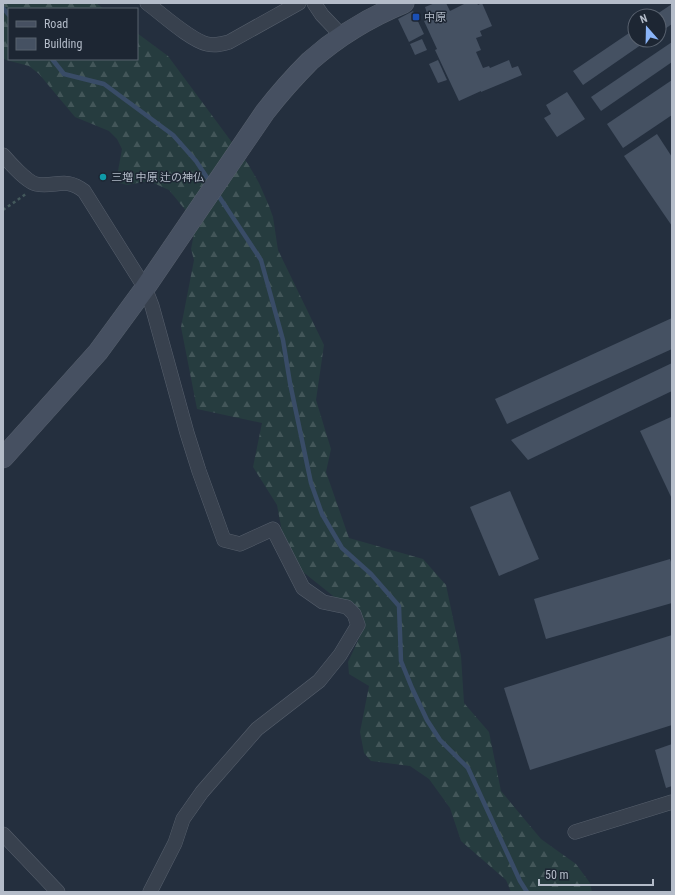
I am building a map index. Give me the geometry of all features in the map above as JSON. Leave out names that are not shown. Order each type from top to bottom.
[{"type":"street","points":[[147,3],[192,36],[208,44],[218,45],[229,42],[299,3]]},
{"type":"street","points":[[314,3],[322,15],[343,37]]},
{"type":"street","points":[[3,458],[98,352],[145,288],[265,112],[296,75],[311,61],[343,37],[375,17],[404,3]]},
{"type":"street","points":[[3,154],[35,184],[69,183],[84,191],[145,288],[152,306],[187,433],[224,540],[240,544],[273,529],[303,588],[322,602],[347,607],[354,614],[358,625],[340,655],[319,681],[257,729],[202,792],[183,819],[175,843],[150,892]]},
{"type":"street","points":[[575,832],[672,802]]},
{"type":"street","points":[[3,834],[58,892]]},
{"type":"path","points":[[3,210],[30,192],[35,184]]},
{"type":"green space","points":[[3,3],[96,3],[103,8],[8,8],[8,60],[138,60],[138,34],[168,56],[248,164],[259,183],[273,217],[278,250],[324,345],[316,400],[331,449],[326,472],[349,538],[423,559],[446,585],[461,656],[464,703],[489,732],[501,791],[541,839],[576,864],[590,883],[592,892],[511,892],[506,880],[461,841],[450,808],[429,779],[410,766],[371,761],[364,753],[360,732],[369,686],[349,674],[348,662],[363,630],[352,611],[298,568],[285,548],[277,505],[253,467],[262,423],[197,409],[181,327],[194,260],[191,249],[196,223],[169,190],[149,181],[127,185],[116,182],[122,149],[117,139],[109,131],[75,117],[39,74],[29,66],[6,60],[3,58]]},
{"type":"building","points":[[435,3],[446,3],[450,11],[466,3],[477,3],[478,5],[482,3],[492,26],[480,31],[482,36],[476,38],[481,50],[476,52],[483,68],[489,66],[490,68],[509,60],[512,68],[518,66],[522,75],[459,101],[435,50],[437,49],[424,21],[429,19],[425,7]]},
{"type":"building","points":[[672,4],[672,24],[667,27],[667,8]]},
{"type":"building","points":[[413,11],[424,34],[409,42],[398,19]]},
{"type":"building","points":[[627,34],[627,48],[636,48],[583,85],[573,71]]},
{"type":"building","points":[[422,39],[427,50],[415,55],[410,44]]},
{"type":"building","points":[[672,42],[672,62],[601,111],[591,97],[663,48],[667,48],[667,45]]},
{"type":"building","points":[[438,60],[447,80],[438,83],[429,64]]},
{"type":"building","points":[[672,80],[672,115],[623,148],[607,124]]},
{"type":"building","points":[[567,92],[585,119],[557,137],[544,118],[551,114],[546,105]]},
{"type":"building","points":[[657,134],[672,157],[672,226],[624,156]]},
{"type":"building","points":[[672,318],[672,349],[507,424],[495,399]]},
{"type":"building","points":[[672,363],[672,391],[528,460],[511,440]]},
{"type":"building","points":[[671,417],[672,420],[672,499],[640,431]]},
{"type":"building","points":[[510,491],[539,559],[499,576],[470,507]]},
{"type":"building","points":[[670,559],[672,565],[672,603],[546,639],[534,599]]},
{"type":"building","points":[[672,635],[672,725],[530,770],[504,688]]},
{"type":"building","points":[[672,744],[672,786],[666,788],[655,750]]},
{"type":"waterway","points":[[3,8],[8,14]]},
{"type":"waterway","points":[[53,60],[64,74],[104,84],[173,135],[196,161],[210,182]]},
{"type":"waterway","points":[[216,192],[261,260],[283,340],[290,383],[311,483],[322,514],[342,548],[371,574],[399,606],[401,661],[412,688],[427,720],[440,740],[468,768],[520,881],[527,892]]},
{"type":"place","name":"中原","points":[[416,17]]},
{"type":"place","name":"三増 中原 辻の神仏","points":[[103,177]]}]
